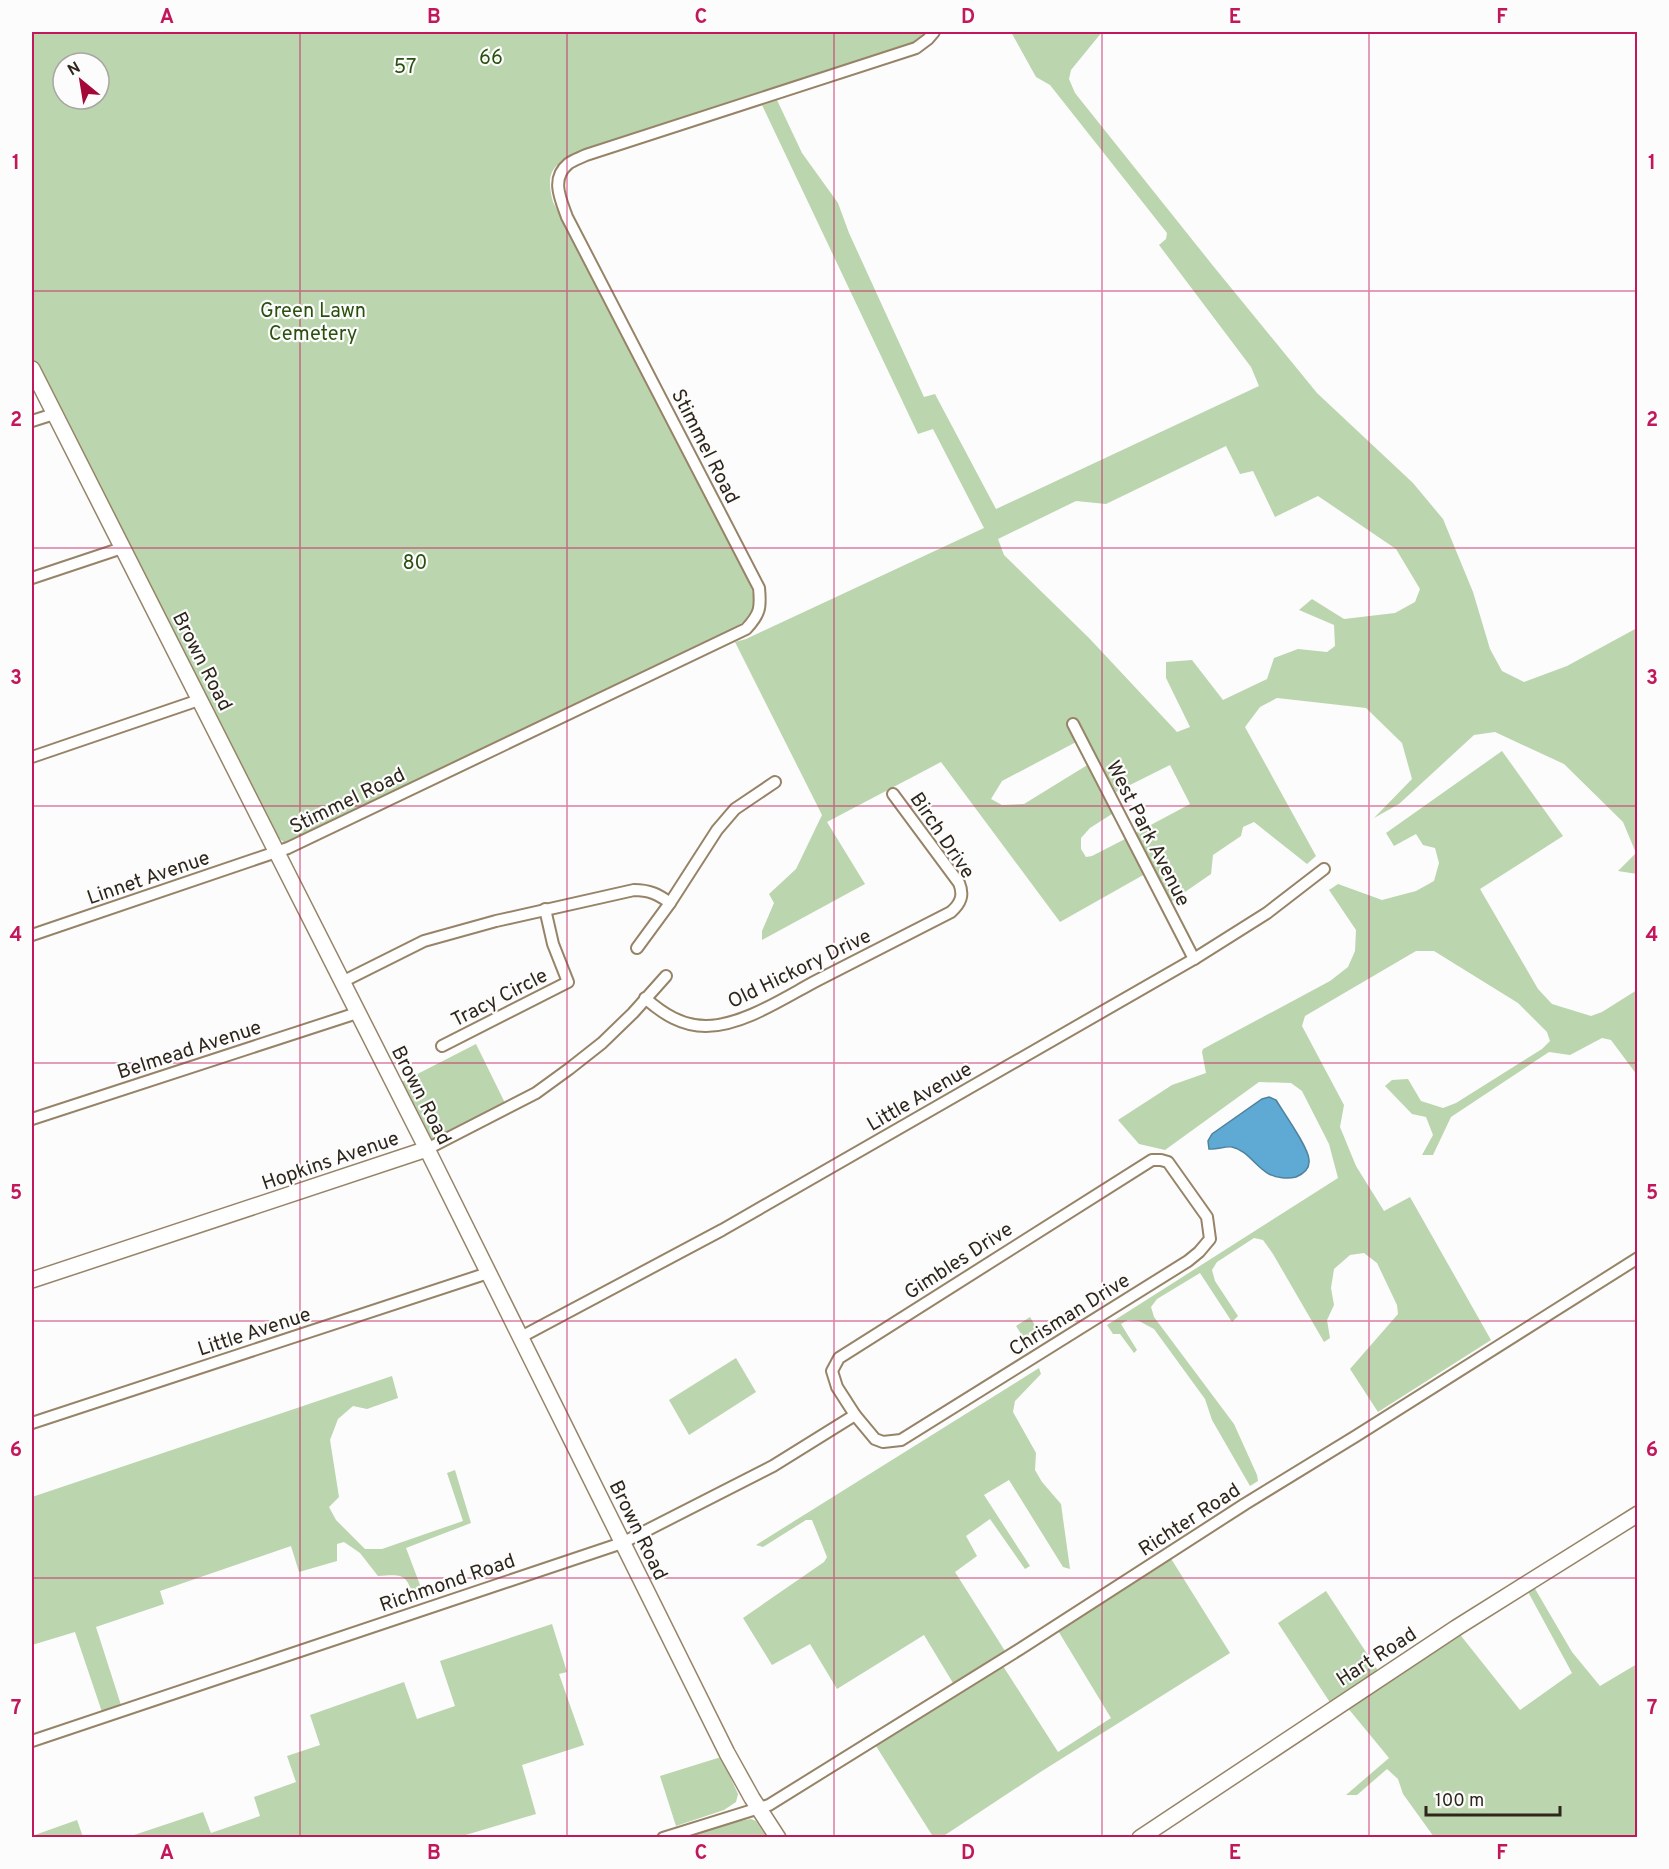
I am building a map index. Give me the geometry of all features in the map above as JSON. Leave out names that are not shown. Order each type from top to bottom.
[{"type":"main road","name":"Brown Road","points":[[32,369],[427,1149],[727,1753],[778,1838]]},
{"type":"main road","name":"Hopkins Avenue","points":[[32,1281],[427,1149]]},
{"type":"main road","name":"Hart Road","points":[[1140,1838],[1456,1628],[1638,1514]]},
{"type":"street","name":"Stimmel Road","points":[[276,852],[739,632],[756,618],[761,603],[759,588],[567,217],[558,192],[558,176],[568,164],[586,155],[916,48],[934,32]]},
{"type":"street","points":[[32,421],[54,414]]},
{"type":"street","points":[[32,578],[122,548]]},
{"type":"street","points":[[32,758],[199,700]]},
{"type":"street","name":"West Park Avenue","points":[[1073,724],[1194,959]]},
{"type":"street","points":[[637,948],[670,903],[717,830],[735,809],[775,782]]},
{"type":"street","name":"Birch Drive","points":[[893,794],[959,883],[962,898]]},
{"type":"street","name":"Linnet Avenue","points":[[32,935],[276,852]]},
{"type":"street","name":"Little Avenue","points":[[521,1338],[722,1230],[1194,959],[1266,913],[1324,869]]},
{"type":"street","points":[[342,982],[424,941],[545,909],[634,890],[646,890],[670,903]]},
{"type":"street","name":"Old Hickory Drive","points":[[645,998],[667,1016],[687,1024],[707,1026],[727,1024],[772,1004],[951,912],[962,898]]},
{"type":"street","name":"Tracy Circle","points":[[441,1046],[568,982],[555,952],[545,909]]},
{"type":"street","name":"Hopkins Avenue","points":[[427,1149],[536,1093],[602,1043],[666,976]]},
{"type":"street","name":"Belmead Avenue","points":[[32,1116],[357,1013]]},
{"type":"street","name":"Chrisman Drive","points":[[855,1415],[875,1439],[883,1442],[901,1440],[1188,1262],[1200,1252],[1210,1239],[1207,1217],[1168,1162],[1152,1160]]},
{"type":"street","name":"Gimbles Drive","points":[[855,1415],[837,1387],[832,1371],[838,1358],[1137,1167],[1152,1160]]},
{"type":"street","name":"Richter Road","points":[[663,1838],[769,1805],[1638,1258]]},
{"type":"street","name":"Little Avenue","points":[[32,1423],[488,1273]]},
{"type":"street","name":"Richmond Road","points":[[32,1741],[622,1543],[773,1466],[855,1415]]},
{"type":"green space","name":"Green Lawn Cemetery","points":[[32,32],[926,32],[911,44],[584,150],[559,164],[551,174],[553,202],[746,574],[754,600],[747,619],[731,630],[285,843],[273,832],[32,357]]},
{"type":"green space","points":[[1011,32],[1102,32],[1071,70],[1069,79],[1075,93],[1317,393],[1413,483],[1443,519],[1473,592],[1490,649],[1502,671],[1524,682],[1567,666],[1637,628],[1637,874],[1618,871],[1636,853],[1623,822],[1564,764],[1495,732],[1474,735],[1399,804],[1374,818],[1412,779],[1402,743],[1366,708],[1277,698],[1260,707],[1245,727],[1316,856],[1307,864],[1254,822],[1243,827],[1241,836],[1213,855],[1211,874],[1169,903],[1132,835],[1190,804],[1170,765],[1116,792],[1075,718],[1068,722],[1078,741],[1002,781],[991,799],[1002,805],[1024,804],[1089,764],[1115,812],[1090,828],[1081,838],[1081,849],[1086,857],[1092,856],[1127,838],[1145,874],[1060,922],[941,762],[827,822],[865,884],[762,940],[762,931],[774,903],[769,894],[796,869],[822,815],[735,642],[746,639],[984,528],[933,429],[918,434],[762,105],[777,100],[802,153],[838,203],[849,233],[924,397],[935,394],[996,509],[1259,386],[1251,367],[1159,245],[1166,239],[1167,233],[1050,85],[1036,77]],"holes":[[[1226,446],[1240,474],[1253,471],[1275,517],[1318,496],[1396,549],[1420,589],[1415,602],[1395,613],[1344,619],[1312,599],[1299,610],[1334,625],[1335,646],[1327,652],[1298,649],[1274,658],[1267,679],[1223,700],[1192,660],[1166,662],[1166,678],[1190,727],[1177,732],[1089,638],[1004,555],[998,539],[1076,501],[1106,504]]]},
{"type":"green space","points":[[1502,751],[1563,836],[1480,889],[1538,989],[1552,1004],[1591,1016],[1602,1012],[1637,990],[1637,1075],[1611,1040],[1602,1038],[1570,1055],[1549,1052],[1451,1117],[1433,1155],[1422,1155],[1433,1135],[1426,1117],[1412,1114],[1385,1086],[1392,1080],[1408,1079],[1421,1101],[1443,1108],[1456,1103],[1542,1049],[1550,1041],[1547,1032],[1518,1003],[1434,951],[1416,951],[1305,1016],[1302,1026],[1344,1105],[1340,1127],[1356,1166],[1384,1211],[1410,1197],[1491,1340],[1378,1412],[1350,1369],[1398,1314],[1397,1305],[1377,1263],[1364,1253],[1350,1255],[1334,1269],[1331,1288],[1334,1305],[1327,1320],[1330,1338],[1324,1342],[1273,1254],[1263,1240],[1254,1238],[1217,1262],[1212,1270],[1215,1281],[1238,1316],[1232,1322],[1200,1273],[1157,1299],[1151,1307],[1154,1317],[1234,1424],[1257,1475],[1258,1481],[1250,1486],[1212,1420],[1205,1399],[1154,1329],[1139,1321],[1128,1320],[1121,1324],[1137,1350],[1134,1353],[1120,1334],[1113,1334],[1107,1325],[1338,1178],[1329,1144],[1302,1091],[1291,1083],[1259,1082],[1165,1150],[1139,1144],[1118,1120],[1172,1085],[1206,1073],[1203,1049],[1330,981],[1348,967],[1355,951],[1356,930],[1329,890],[1338,884],[1382,900],[1416,891],[1434,881],[1439,863],[1435,848],[1423,845],[1416,834],[1394,846],[1386,833]]},
{"type":"green space","points":[[476,1044],[507,1107],[427,1147],[394,1086]]},
{"type":"green space","points":[[1030,1317],[1039,1332],[1025,1340],[1016,1326]]},
{"type":"green space","points":[[736,1358],[756,1392],[689,1435],[669,1400]]},
{"type":"green space","points":[[1039,1368],[1041,1374],[1015,1401],[1013,1412],[1036,1453],[1035,1470],[1061,1504],[1070,1569],[1063,1567],[1009,1480],[984,1495],[1030,1566],[1025,1569],[990,1519],[966,1536],[977,1556],[955,1572],[1005,1651],[953,1683],[924,1635],[837,1689],[810,1644],[772,1665],[743,1618],[824,1562],[827,1557],[812,1520],[806,1520],[763,1547],[756,1545]]},
{"type":"green space","points":[[392,1376],[398,1398],[367,1409],[353,1406],[338,1419],[330,1440],[339,1497],[329,1507],[336,1520],[365,1549],[382,1549],[463,1521],[447,1473],[455,1470],[471,1523],[406,1548],[425,1598],[416,1601],[407,1581],[400,1576],[378,1576],[360,1553],[344,1542],[337,1544],[337,1561],[299,1572],[291,1546],[160,1591],[164,1604],[96,1627],[121,1705],[102,1712],[75,1632],[32,1645],[32,1497]]},
{"type":"green space","points":[[1170,1557],[1230,1653],[942,1837],[929,1837],[932,1835],[876,1746],[1003,1666],[1058,1752],[1111,1718],[1057,1629]]},
{"type":"green space","points":[[1534,1587],[1572,1652],[1600,1686],[1637,1664],[1637,1837],[1623,1835],[1618,1838],[1434,1837],[1403,1794],[1398,1779],[1387,1769],[1357,1795],[1346,1795],[1389,1758],[1347,1707],[1458,1632],[1520,1710],[1572,1673],[1527,1590]]},
{"type":"green space","points":[[1326,1591],[1379,1672],[1331,1704],[1278,1623]]},
{"type":"green space","points":[[552,1624],[567,1672],[559,1674],[584,1745],[522,1765],[536,1814],[459,1837],[128,1837],[203,1812],[211,1833],[260,1816],[254,1797],[296,1782],[287,1756],[320,1745],[310,1715],[404,1682],[417,1719],[455,1706],[440,1661]]},
{"type":"green space","points":[[721,1757],[738,1794],[736,1802],[724,1810],[676,1826],[660,1776]]},
{"type":"green space","points":[[751,1819],[756,1821],[767,1837],[681,1838],[729,1823]]},
{"type":"green space","points":[[77,1820],[83,1837],[32,1837],[32,1836]]},
{"type":"water","points":[[1269,1097],[1276,1100],[1308,1154],[1307,1169],[1296,1177],[1282,1178],[1272,1175],[1232,1147],[1209,1149],[1208,1141],[1212,1134],[1262,1099]]},
{"type":"park label","name":"66","points":[[491,57]]},
{"type":"park label","name":"57","points":[[405,66]]},
{"type":"park label","name":"80","points":[[415,562]]}]
